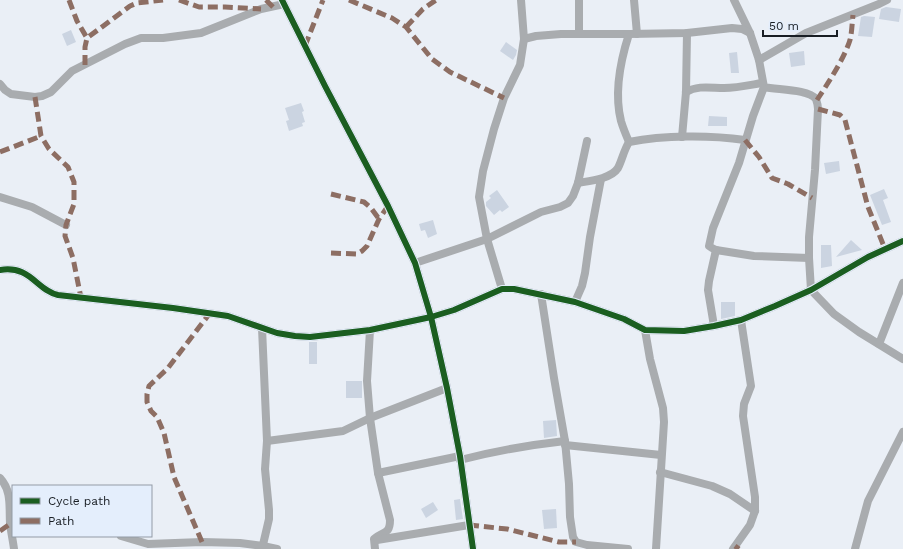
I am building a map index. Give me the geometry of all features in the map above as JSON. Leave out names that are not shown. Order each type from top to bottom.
[{"type":"street","points":[[502,289],[487,239],[479,197],[483,171],[494,128],[504,98],[520,65],[524,39],[521,0]]},
{"type":"street","points":[[579,0],[579,34]]},
{"type":"street","points":[[629,142],[622,122],[619,106],[620,72],[623,53],[633,34],[634,0]]},
{"type":"street","points":[[734,0],[750,33],[759,60],[763,85],[745,140],[739,164],[713,228],[709,246],[716,250],[754,256],[809,258]]},
{"type":"street","points":[[759,60],[806,33],[887,0]]},
{"type":"street","points":[[0,84],[5,90],[12,94],[35,97],[42,96],[51,92],[72,71],[125,44],[141,38],[163,38],[201,33],[261,9],[283,2],[388,206],[415,263],[431,317],[447,388],[460,458],[473,549]]},
{"type":"street","points":[[524,39],[536,36],[687,32],[732,28],[742,29],[750,33]]},
{"type":"street","points":[[682,137],[686,92],[687,32]]},
{"type":"street","points":[[686,92],[697,88],[763,85],[781,90],[802,92],[811,95],[817,100],[818,109],[815,170],[809,236],[811,290],[834,314],[859,332],[903,359]]},
{"type":"street","points":[[578,183],[601,179],[614,172],[618,168],[624,149],[629,142],[682,137],[723,137],[745,140]]},
{"type":"street","points":[[415,263],[487,239],[541,212],[560,207],[568,203],[573,196],[578,183],[587,142]]},
{"type":"street","points":[[574,302],[582,286],[585,273],[601,179]]},
{"type":"street","points":[[0,197],[32,207],[66,225]]},
{"type":"street","points":[[0,270],[24,273],[49,291],[58,295],[235,317],[262,328],[295,336],[310,337],[370,330],[431,317],[454,310],[502,289],[514,289],[574,302],[624,319],[645,330],[684,331],[741,320],[811,290],[868,257],[903,241]]},
{"type":"street","points":[[714,326],[708,290],[716,250]]},
{"type":"street","points":[[879,344],[903,283]]},
{"type":"street","points":[[541,294],[565,443],[569,484],[570,517],[573,537],[576,542],[587,547],[628,549]]},
{"type":"street","points":[[733,549],[750,525],[755,511],[755,497],[743,416],[744,404],[751,386],[741,320]]},
{"type":"street","points":[[262,328],[267,441],[265,469],[269,510],[269,519],[262,547]]},
{"type":"street","points":[[370,330],[367,381],[370,418],[378,473],[390,524],[387,532],[376,537],[374,540]]},
{"type":"street","points":[[645,330],[650,359],[663,408],[664,422],[656,549]]},
{"type":"street","points":[[267,441],[343,431],[370,418],[447,388]]},
{"type":"street","points":[[855,549],[868,501],[903,432]]},
{"type":"street","points":[[378,473],[527,446],[565,443],[661,455]]},
{"type":"street","points":[[660,472],[712,486],[730,494],[755,511]]},
{"type":"street","points":[[0,478],[5,484],[10,496],[12,532]]},
{"type":"street","points":[[374,540],[469,525]]},
{"type":"street","points":[[13,537],[14,549]]},
{"type":"street","points":[[124,537],[147,546],[202,542],[277,549]]},
{"type":"street","points":[[374,540],[375,549]]},
{"type":"building","points":[[886,7],[901,9],[899,22],[879,19],[881,9]]},
{"type":"building","points":[[861,17],[875,17],[872,37],[858,36]]},
{"type":"building","points":[[71,30],[76,42],[67,46],[62,34]]},
{"type":"building","points":[[506,42],[517,50],[513,60],[500,51]]},
{"type":"building","points":[[804,51],[805,65],[791,67],[789,53]]},
{"type":"building","points":[[737,52],[739,73],[731,73],[729,53]]},
{"type":"building","points":[[301,103],[304,111],[302,112],[305,122],[302,123],[303,126],[289,131],[286,121],[289,120],[285,108]]},
{"type":"building","points":[[709,116],[727,117],[727,126],[708,126]]},
{"type":"building","points":[[839,161],[840,171],[826,174],[824,163]]},
{"type":"building","points":[[884,189],[888,198],[883,200],[891,222],[882,225],[870,195]]},
{"type":"building","points":[[497,190],[509,207],[502,212],[500,210],[494,215],[486,206],[486,202],[491,198],[489,196]]},
{"type":"building","points":[[433,220],[437,234],[428,238],[425,230],[421,231],[419,224]]},
{"type":"building","points":[[851,240],[862,250],[836,257]]},
{"type":"building","points":[[821,245],[831,245],[832,266],[821,268]]},
{"type":"building","points":[[721,302],[735,302],[735,316],[721,319]]},
{"type":"building","points":[[309,342],[317,342],[317,364],[309,364]]},
{"type":"building","points":[[346,381],[362,381],[362,398],[346,398]]},
{"type":"building","points":[[556,420],[557,436],[544,438],[543,421]]},
{"type":"building","points":[[460,499],[463,519],[456,520],[454,500]]},
{"type":"building","points":[[433,502],[438,510],[426,518],[421,509]]},
{"type":"building","points":[[556,509],[557,528],[544,529],[542,510]]},
{"type":"marked path","points":[[69,0],[77,21],[87,38]]},
{"type":"marked path","points":[[85,65],[85,47],[87,38],[130,6],[137,3],[163,0]]},
{"type":"marked path","points":[[179,0],[199,7],[261,9]]},
{"type":"marked path","points":[[266,0],[273,7]]},
{"type":"marked path","points":[[305,46],[323,0]]},
{"type":"marked path","points":[[349,0],[392,18],[406,27],[432,59],[450,72],[504,98]]},
{"type":"marked path","points":[[406,27],[423,9],[436,0]]},
{"type":"marked path","points":[[817,100],[844,55],[851,37],[853,15]]},
{"type":"marked path","points":[[35,97],[41,136],[49,149],[68,167],[74,182],[74,204],[66,225],[65,236],[73,258],[81,298]]},
{"type":"marked path","points":[[818,109],[840,115],[845,120],[868,207],[885,249]]},
{"type":"marked path","points":[[0,152],[41,136]]},
{"type":"marked path","points":[[745,140],[759,157],[772,178],[788,184],[812,198]]},
{"type":"marked path","points":[[331,194],[364,202],[371,208],[379,219]]},
{"type":"marked path","points":[[331,253],[357,254],[362,251],[367,246],[379,219],[388,206]]},
{"type":"marked path","points":[[202,542],[174,477],[164,433],[157,417],[151,411],[147,402],[147,394],[149,386],[168,368],[210,313]]},
{"type":"marked path","points":[[0,531],[10,524]]},
{"type":"marked path","points":[[469,525],[507,529],[559,542],[576,542]]},
{"type":"marked path","points":[[735,546],[739,549]]},
{"type":"cycle path","points":[[282,0],[388,206],[415,263],[431,317],[447,388],[460,456],[473,549]]},
{"type":"cycle path","points":[[0,270],[10,269],[26,274],[50,292],[58,295],[228,316],[277,333],[295,336],[310,337],[370,330],[431,317],[454,310],[502,289],[514,289],[575,302],[624,319],[645,330],[684,331],[741,320],[811,290],[868,257],[903,241]]}]
